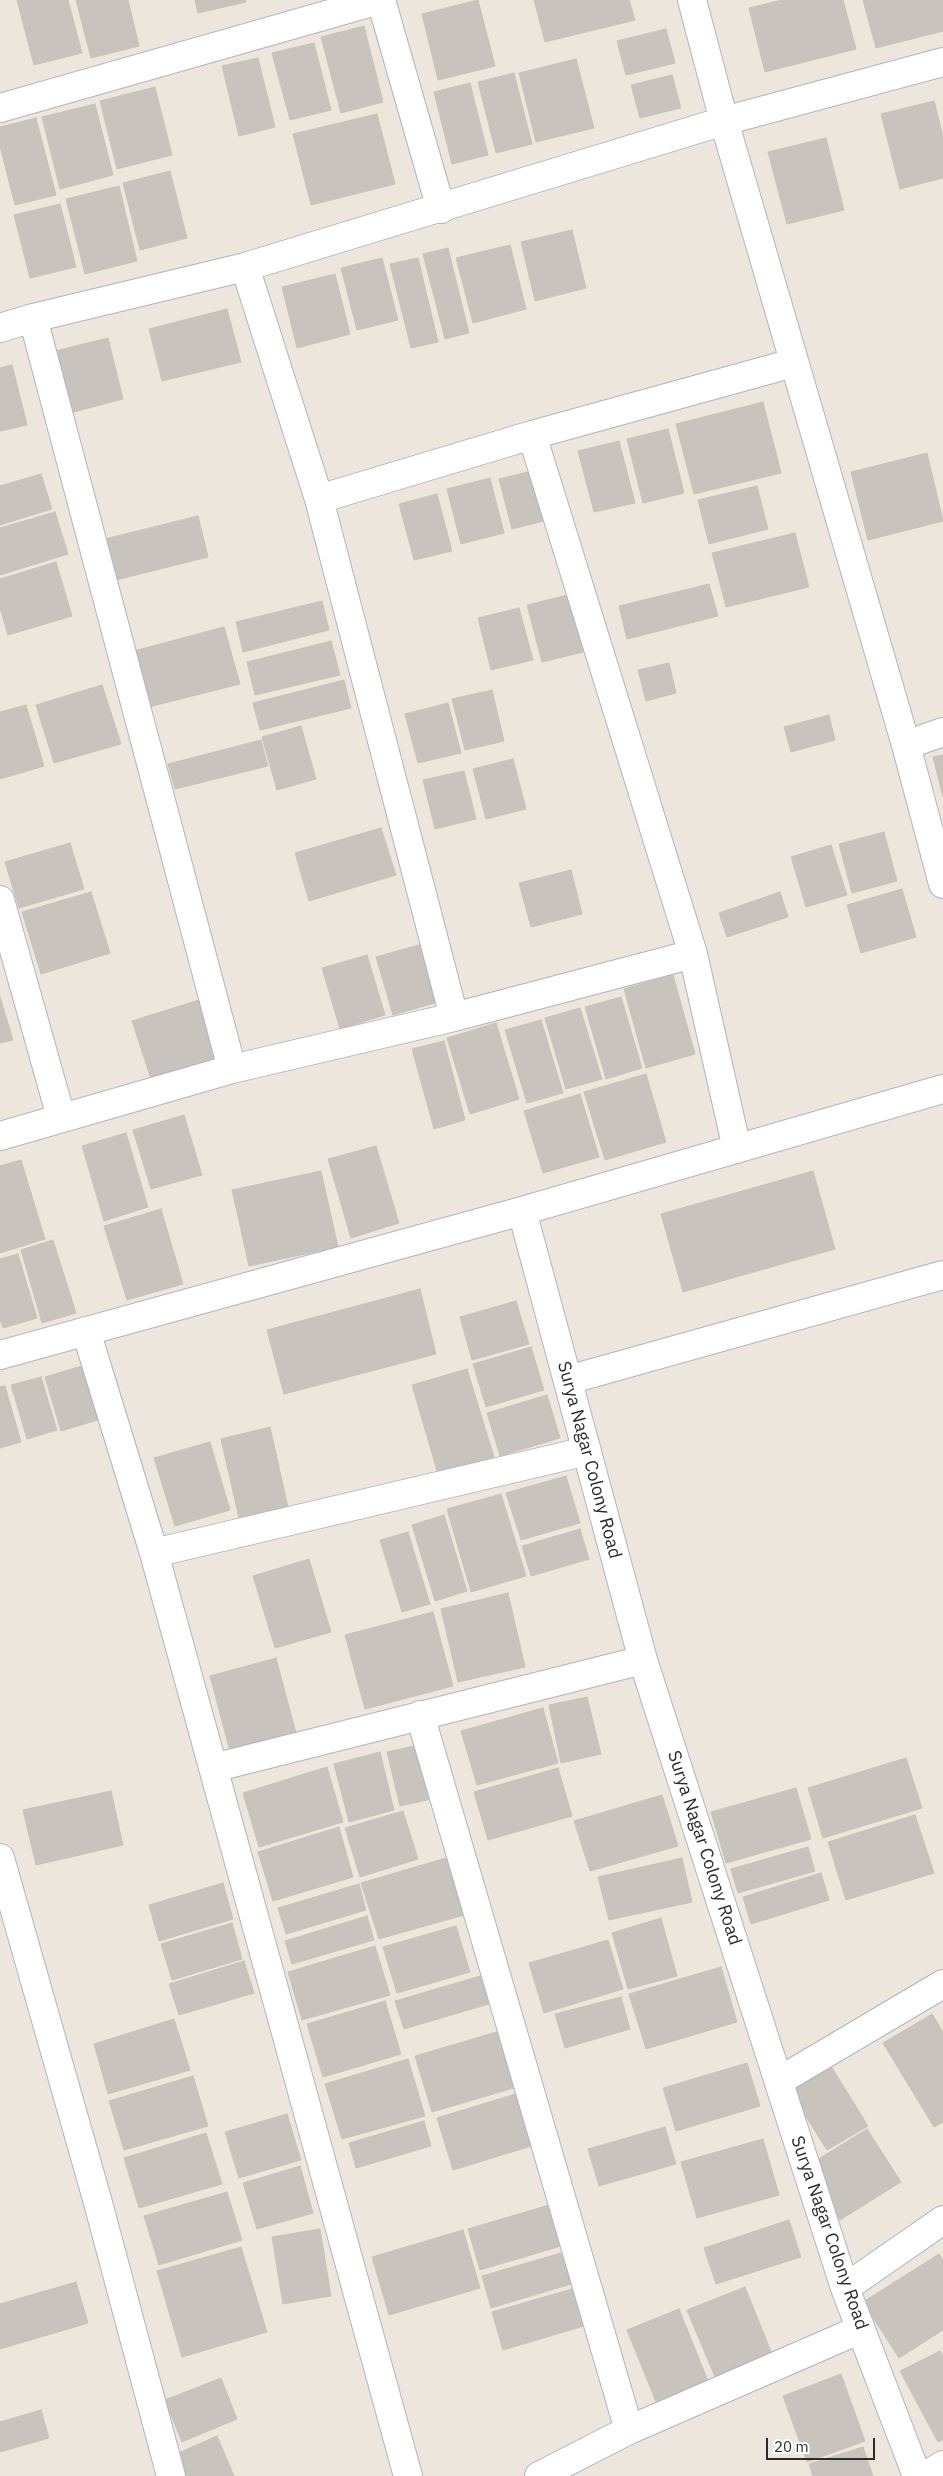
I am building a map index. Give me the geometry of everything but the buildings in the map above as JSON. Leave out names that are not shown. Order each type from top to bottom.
[{"type":"street","points":[[0,108],[380,0],[441,209]]},
{"type":"street","points":[[692,0],[724,122],[906,745],[943,884]]},
{"type":"street","points":[[0,328],[33,318],[245,267],[724,122],[943,62]]},
{"type":"street","points":[[245,267],[319,499],[454,1017]]},
{"type":"street","points":[[33,318],[232,1069]]},
{"type":"street","points":[[319,499],[532,435],[793,363]]},
{"type":"street","points":[[532,435],[693,954],[737,1149]]},
{"type":"street","points":[[906,745],[943,732]]},
{"type":"street","points":[[0,900],[60,1117]]},
{"type":"street","points":[[0,1136],[60,1117],[232,1069],[454,1017],[693,954]]},
{"type":"street","points":[[0,1355],[522,1211],[943,1089]]},
{"type":"street","name":"Surya Nagar Colony Road","points":[[522,1211],[643,1660],[845,2288],[917,2476]]},
{"type":"street","points":[[568,1380],[943,1275]]},
{"type":"street","points":[[86,1331],[154,1553],[408,2476]]},
{"type":"street","points":[[154,1553],[587,1451]]},
{"type":"street","points":[[213,1768],[643,1660]]},
{"type":"street","points":[[420,1715],[629,2430]]},
{"type":"street","points":[[0,1858],[97,2199],[170,2476]]},
{"type":"street","points":[[779,2081],[943,1984]]},
{"type":"street","points":[[845,2288],[943,2220]]},
{"type":"street","points":[[539,2476],[629,2430],[861,2329]]},
{"type":"street","points":[[925,2476],[943,2465]]}]
